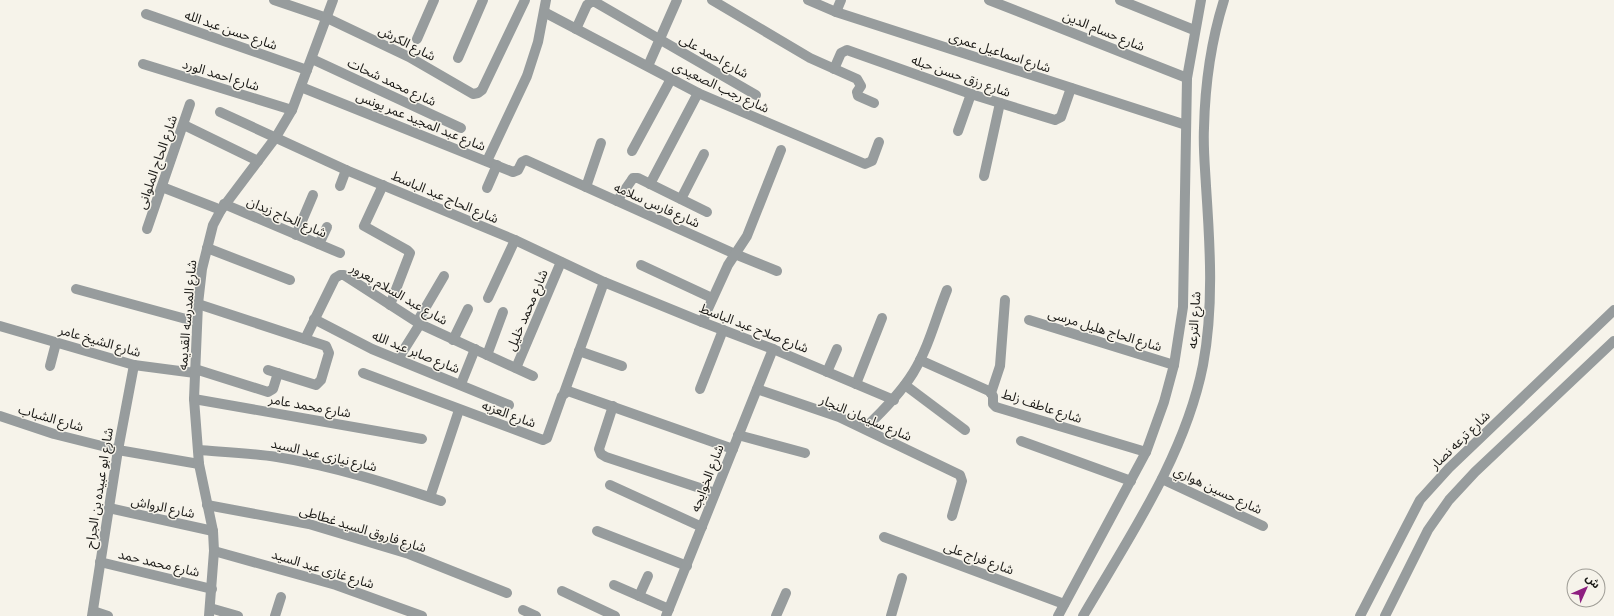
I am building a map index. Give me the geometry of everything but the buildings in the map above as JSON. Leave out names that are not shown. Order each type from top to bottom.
[{"type":"street","name":"شارع الكرش","points":[[274,0],[327,18],[409,57],[473,94],[482,90],[524,0]]},
{"type":"street","name":"شارع المدرسه القديمه","points":[[210,612],[214,551],[213,531],[198,464],[194,399],[198,304],[202,269],[213,225],[222,207],[276,137],[292,110],[333,0]]},
{"type":"street","points":[[417,39],[434,0]]},
{"type":"street","points":[[458,58],[483,0]]},
{"type":"street","points":[[487,161],[527,76],[538,42],[546,0]]},
{"type":"street","points":[[648,66],[677,0]]},
{"type":"street","points":[[712,0],[778,41],[856,79],[860,86],[857,92],[858,96],[874,103]]},
{"type":"street","name":"شارع اسماعيل عمرى","points":[[808,0],[836,12],[1186,126]]},
{"type":"street","points":[[836,12],[841,0]]},
{"type":"street","name":"شارع حسام الدين","points":[[988,0],[1187,78]]},
{"type":"street","points":[[1120,0],[1194,30]]},
{"type":"street","name":"شارع الترعه","points":[[1058,616],[1146,452],[1164,402],[1174,365],[1183,307],[1187,78],[1194,30],[1201,0]]},
{"type":"street","name":"شارع الترعه","points":[[1088,615],[1168,467],[1191,408],[1203,364],[1209,307],[1210,251],[1204,130],[1206,91],[1211,53],[1224,0]]},
{"type":"street","name":"شارع احمد على","points":[[576,29],[587,5],[591,2],[595,2],[659,41],[756,95]]},
{"type":"street","name":"شارع رجب الصعيدى","points":[[544,12],[698,93],[865,164],[872,161],[879,142]]},
{"type":"street","name":"شارع حسن عبد الله","points":[[146,14],[307,70]]},
{"type":"street","name":"شارع رزق حسن حبله","points":[[834,69],[842,53],[847,50],[971,94],[1055,120],[1061,117],[1070,88]]},
{"type":"street","name":"شارع محمد شحات","points":[[312,59],[461,128]]},
{"type":"street","name":"شارع احمد الورد","points":[[143,64],[292,110]]},
{"type":"street","points":[[632,151],[671,79]]},
{"type":"street","name":"شارع عبد المجيد عمر يونس","points":[[301,87],[515,172],[522,162],[526,160]]},
{"type":"street","points":[[650,184],[698,93]]},
{"type":"street","points":[[958,131],[971,94]]},
{"type":"street","points":[[984,176],[1000,103]]},
{"type":"street","name":"شارع الحاج الملوانى","points":[[147,229],[190,104]]},
{"type":"street","name":"شارع الحاج عبد الباسط","points":[[220,112],[346,170],[515,240],[604,282]]},
{"type":"street","points":[[184,125],[258,161]]},
{"type":"street","points":[[586,187],[600,143]]},
{"type":"street","points":[[702,322],[712,298],[735,254],[747,236],[782,150]]},
{"type":"street","points":[[681,199],[704,154]]},
{"type":"street","name":"شارع فارس سلامه","points":[[526,160],[735,254],[778,271]]},
{"type":"street","points":[[487,188],[497,165]]},
{"type":"street","points":[[340,186],[346,170]]},
{"type":"street","points":[[618,201],[634,178],[638,178],[707,212]]},
{"type":"street","points":[[383,185],[364,224],[365,228],[409,251],[410,256],[390,305]]},
{"type":"street","name":"شارع الحاج زيدان","points":[[162,187],[222,207],[340,253]]},
{"type":"street","points":[[296,235],[313,195]]},
{"type":"street","points":[[319,244],[327,227]]},
{"type":"street","points":[[488,298],[515,240]]},
{"type":"street","points":[[207,248],[290,280]]},
{"type":"street","name":"شارع محمد خليل","points":[[516,368],[561,262]]},
{"type":"street","points":[[641,265],[712,298]]},
{"type":"street","name":"شارع عبد السلام بعرور","points":[[305,339],[335,278],[340,275],[344,275],[419,323],[453,340],[534,376]]},
{"type":"street","points":[[398,359],[444,276]]},
{"type":"street","points":[[604,282],[564,393],[572,392],[733,449]]},
{"type":"street","name":"شارع صلاح عبد الباسط","points":[[604,282],[773,349],[894,400]]},
{"type":"street","points":[[76,289],[197,322]]},
{"type":"street","points":[[865,428],[894,400],[920,360],[947,290]]},
{"type":"street","points":[[991,393],[1000,366],[1005,300]]},
{"type":"street","points":[[198,304],[326,346],[329,353],[319,383],[313,384],[268,370]]},
{"type":"street","points":[[453,340],[468,309]]},
{"type":"street","points":[[487,355],[503,312]]},
{"type":"street","name":"شارع ترعه نصار","points":[[1360,616],[1402,533],[1420,500],[1429,489],[1612,316]]},
{"type":"street","points":[[856,384],[882,318]]},
{"type":"street","name":"شارع صابر عبد الله","points":[[314,319],[372,349],[461,384],[509,405]]},
{"type":"street","name":"شارع الحاج هليل مرسى","points":[[1029,320],[1174,365]]},
{"type":"street","name":"شارع الشيخ عامر","points":[[0,326],[134,365],[195,371],[268,392],[274,389],[278,373]]},
{"type":"street","points":[[700,389],[723,330]]},
{"type":"street","points":[[1385,616],[1428,530],[1450,500],[1475,472],[1614,341]]},
{"type":"street","points":[[50,366],[56,342]]},
{"type":"street","points":[[461,384],[475,349]]},
{"type":"street","name":"شارع الخوايجه","points":[[667,614],[773,349]]},
{"type":"street","points":[[827,372],[837,349]]},
{"type":"street","points":[[579,351],[622,366]]},
{"type":"street","name":"شارع عاطف زلط","points":[[920,360],[991,393],[994,398],[993,404],[996,407],[1146,452]]},
{"type":"street","name":"شارع ابو عبيده بن الجراح","points":[[92,614],[118,450],[134,365]]},
{"type":"street","name":"شارع العزبه","points":[[363,373],[543,440],[547,438],[564,393]]},
{"type":"street","points":[[905,385],[965,430]]},
{"type":"street","name":"شارع سليمان النجار","points":[[757,389],[839,417],[865,428],[957,473],[962,478],[952,516]]},
{"type":"street","name":"شارع محمد عامر","points":[[194,399],[422,439]]},
{"type":"street","points":[[613,406],[599,449],[601,454],[715,494]]},
{"type":"street","points":[[430,497],[459,410]]},
{"type":"street","name":"شارع الشباب","points":[[0,416],[54,434],[118,450],[198,464]]},
{"type":"street","points":[[738,435],[805,453]]},
{"type":"street","points":[[1021,440],[1131,481]]},
{"type":"street","name":"شارع نيازى عبد السيد","points":[[198,450],[245,453],[301,461],[368,478],[441,501]]},
{"type":"street","name":"شارع حسين هواري","points":[[1162,479],[1263,526]]},
{"type":"street","points":[[610,485],[702,527]]},
{"type":"street","name":"شارع فاروق السيد غطاطى","points":[[207,505],[309,524],[409,554],[507,593]]},
{"type":"street","name":"شارع الرواش","points":[[109,508],[213,531]]},
{"type":"street","points":[[597,531],[687,566]]},
{"type":"street","name":"شارع فراج على","points":[[884,537],[1064,604]]},
{"type":"street","name":"شارع غازى عبد السيد","points":[[214,551],[336,586],[422,616]]},
{"type":"street","name":"شارع محمد حمد","points":[[100,562],[212,589]]},
{"type":"street","points":[[639,596],[648,576]]},
{"type":"street","points":[[891,616],[902,578]]},
{"type":"street","points":[[614,585],[639,596],[667,614]]},
{"type":"street","points":[[562,591],[615,616]]},
{"type":"street","points":[[776,616],[786,593]]},
{"type":"street","points":[[275,616],[281,597]]},
{"type":"street","points":[[522,610],[536,616]]},
{"type":"street","points":[[210,612],[238,616]]},
{"type":"street","points":[[92,614],[108,616]]}]
